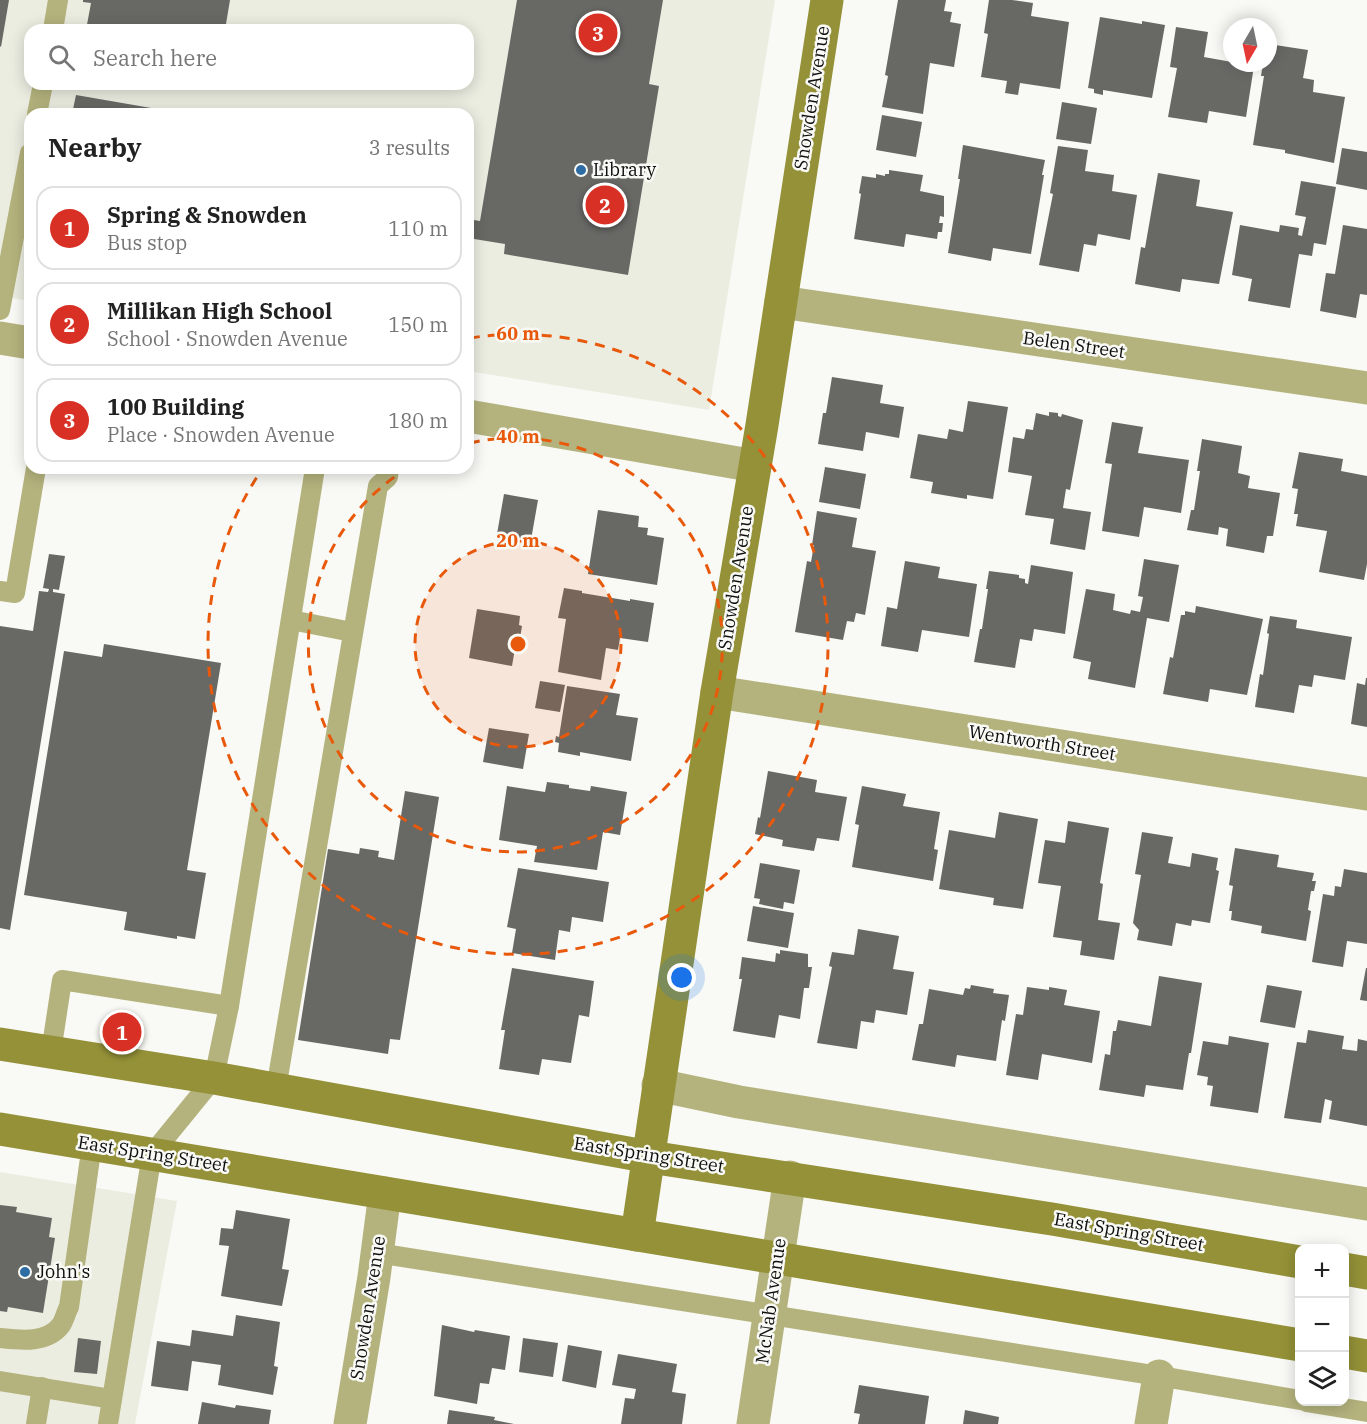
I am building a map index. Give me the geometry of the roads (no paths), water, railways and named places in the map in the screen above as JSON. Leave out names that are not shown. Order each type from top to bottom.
[{"type":"main road","name":"Snowden Avenue","points":[[637,1235],[717,692],[755,466],[827,0]]},
{"type":"main road","name":"East Spring Street","points":[[0,1044],[214,1078],[650,1157],[790,1177],[1295,1261]]},
{"type":"main road","name":"East Spring Street","points":[[0,1129],[1295,1344]]},
{"type":"main road","points":[[1349,1270],[1367,1273]]},
{"type":"main road","points":[[1349,1353],[1367,1356]]},
{"type":"street","name":"Belen Street","points":[[781,302],[1367,388]]},
{"type":"street","points":[[0,338],[24,342]]},
{"type":"street","points":[[474,417],[755,466]]},
{"type":"street","name":"Wentworth Street","points":[[717,692],[1367,794]]},
{"type":"street","points":[[658,1085],[739,1102],[1367,1203]]},
{"type":"street","name":"McNab Avenue","points":[[753,1424],[790,1177]]},
{"type":"street","name":"Snowden Avenue","points":[[350,1424],[385,1193]]},
{"type":"street","points":[[1151,1424],[1159,1376]]},
{"type":"lane","points":[[53,24],[58,0]]},
{"type":"lane","points":[[38,108],[42,90]]},
{"type":"lane","points":[[0,310],[24,184]]},
{"type":"lane","points":[[0,591],[15,593],[35,474]]},
{"type":"lane","points":[[108,1424],[152,1154],[214,1078],[229,1006],[314,474]]},
{"type":"lane","points":[[276,1089],[378,486],[387,474]]},
{"type":"lane","points":[[291,620],[352,632]]},
{"type":"lane","points":[[51,1052],[62,980],[229,1006]]},
{"type":"lane","points":[[0,1338],[25,1341],[48,1336],[61,1326],[69,1307],[92,1144]]},
{"type":"lane","points":[[377,1253],[1295,1399]]},
{"type":"lane","points":[[0,1381],[112,1399]]},
{"type":"lane","points":[[36,1424],[42,1388]]},
{"type":"lane","points":[[1334,1406],[1367,1412]]},
{"type":"place","name":"100 Building","points":[[598,33]]},
{"type":"place","name":"Library","points":[[581,170]]},
{"type":"place","name":"Millikan High School","points":[[605,205]]},
{"type":"place","name":"Spring & Snowden","points":[[122,1032]]},
{"type":"place","name":"John's","points":[[25,1272]]}]
